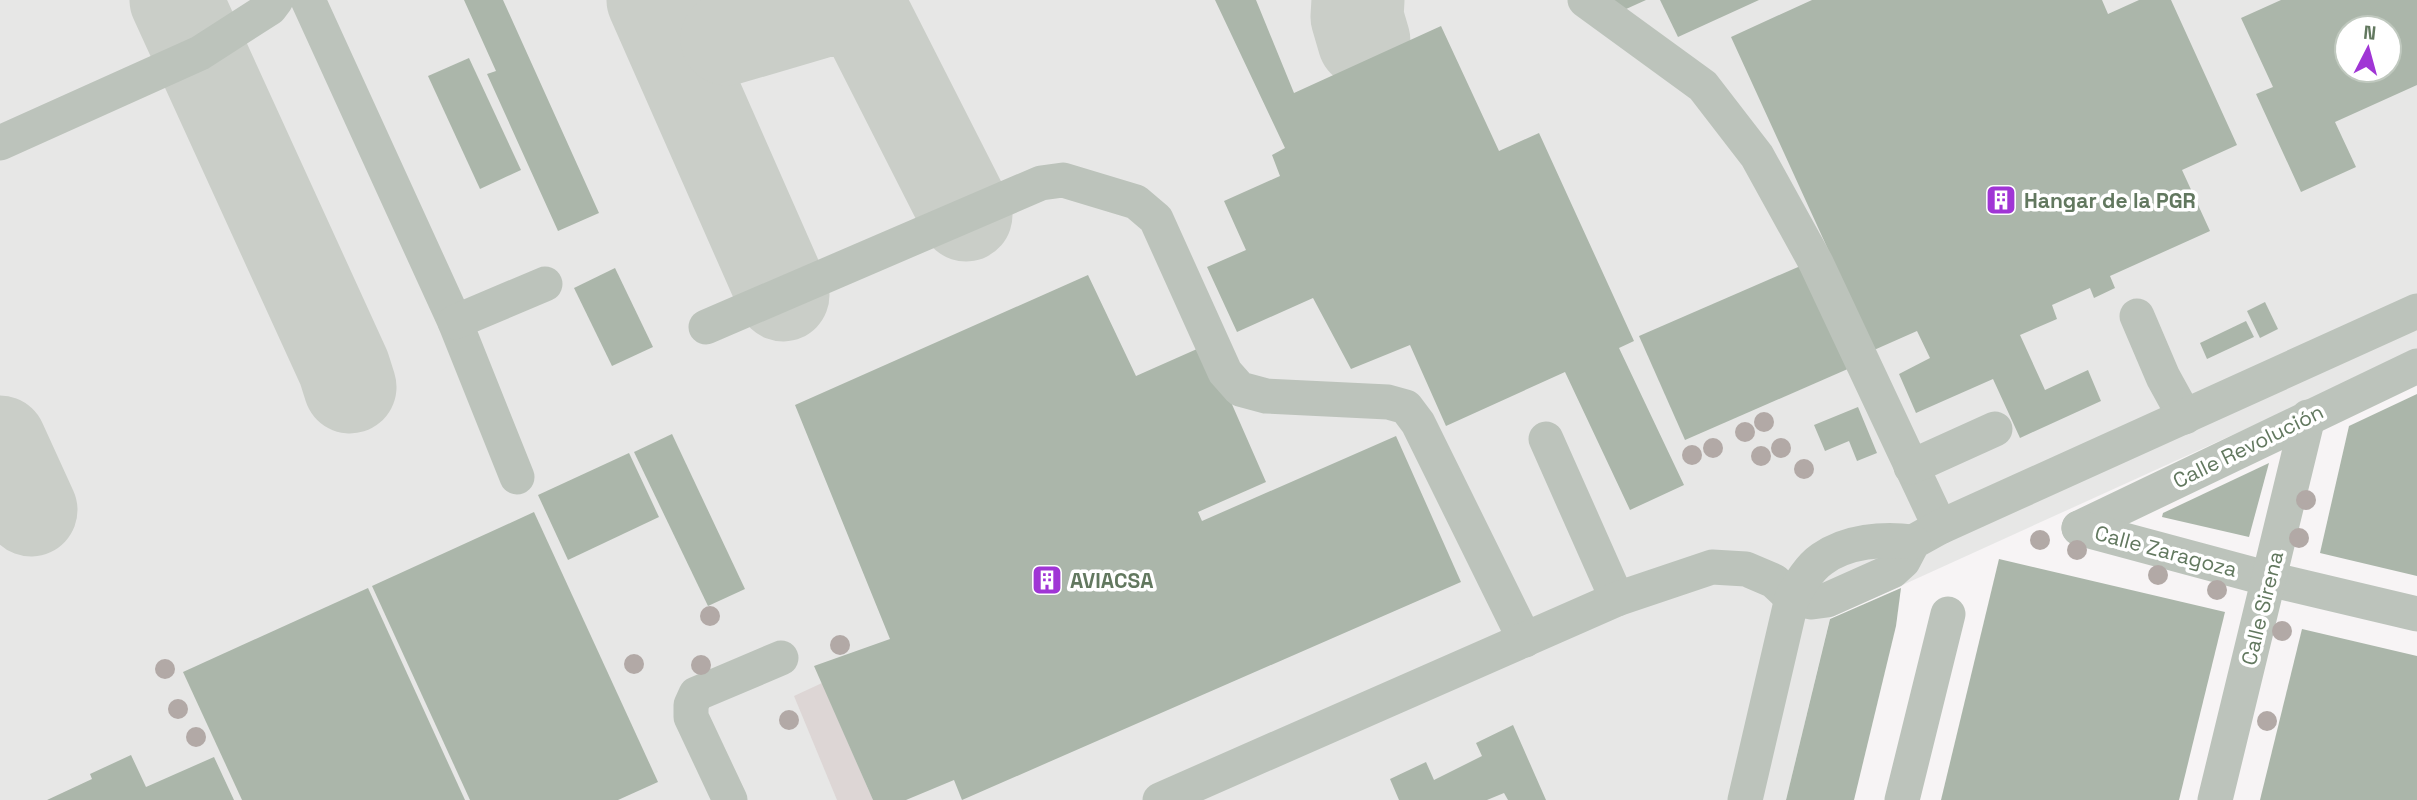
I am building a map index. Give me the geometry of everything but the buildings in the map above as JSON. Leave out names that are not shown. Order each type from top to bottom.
[{"type":"street","points":[[0,143],[200,53],[270,8],[276,0]]},
{"type":"street","points":[[308,0],[455,322],[517,477]]},
{"type":"street","points":[[1585,0],[1703,86],[1757,156],[1816,263],[1911,467],[1926,534]]},
{"type":"street","points":[[706,327],[1041,183],[1063,180],[1136,202],[1156,219],[1226,372],[1240,389],[1266,396],[1388,402],[1405,407],[1418,423],[1525,640]]},
{"type":"street","points":[[455,322],[545,284]]},
{"type":"street","points":[[1160,800],[1618,598],[1712,567],[1746,569],[1774,581],[1791,598],[1812,602],[1827,600],[1892,571],[1926,534],[2417,311]]},
{"type":"street","points":[[2137,317],[2163,377],[2185,417]]},
{"type":"street","name":"Calle Revolución","points":[[2079,528],[2417,366]]},
{"type":"street","name":"Calle Sirena","points":[[2215,800],[2308,417]]},
{"type":"street","points":[[1911,467],[1995,429]]},
{"type":"street","points":[[1546,439],[1618,598]]},
{"type":"street","name":"Calle Zaragoza","points":[[2079,528],[2269,579],[2417,614]]},
{"type":"street","points":[[1745,800],[1791,598]]},
{"type":"street","points":[[1902,800],[1948,614]]},
{"type":"street","points":[[730,800],[691,718],[691,705],[696,694],[781,657]]},
{"type":"shaded area","points":[[0,0],[2417,0],[2417,351],[1830,618],[1786,800],[0,800]]},
{"type":"shaded area","points":[[822,683],[873,800],[837,800],[794,696]]},
{"type":"taxiway","points":[[176,0],[344,368],[350,387]]},
{"type":"taxiway","points":[[653,0],[783,295]]},
{"type":"taxiway","points":[[1358,0],[1357,17],[1364,41]]},
{"type":"taxiway","points":[[727,39],[826,10],[849,11],[869,24],[966,215]]},
{"type":"taxiway","points":[[0,442],[31,510]]},
{"type":"place","name":"Hangar de la PGR","points":[[2001,200]]},
{"type":"place","name":"AVIACSA","points":[[1047,580]]}]
